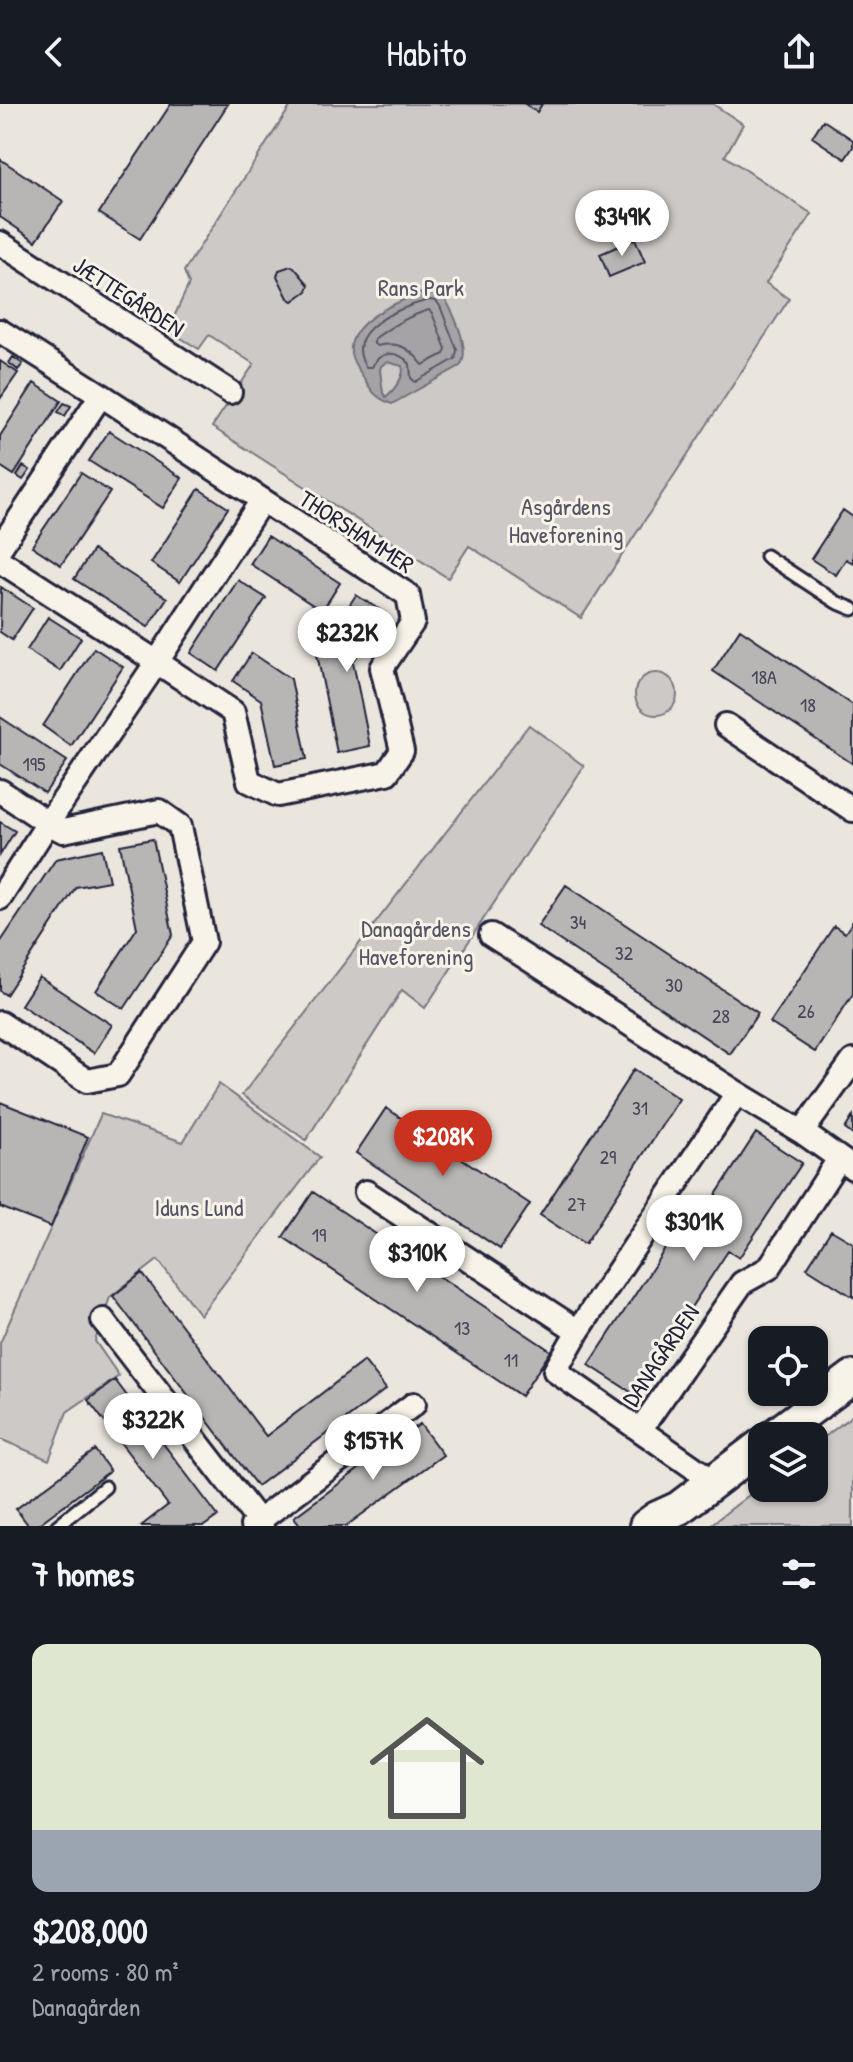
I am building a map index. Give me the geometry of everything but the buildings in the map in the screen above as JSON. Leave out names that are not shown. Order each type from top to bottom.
[{"type":"street","name":"JÆTTEGÅRDEN","points":[[0,243],[230,392]]},
{"type":"street","name":"THORSHAMMER","points":[[0,331],[408,595],[413,622],[382,668],[402,751],[387,773],[278,795],[249,781],[233,712],[0,561]]},
{"type":"street","points":[[0,548],[101,395]]},
{"type":"street","name":"THORSHAMMER","points":[[0,898],[262,500]]},
{"type":"street","points":[[726,725],[853,810]]},
{"type":"street","points":[[0,791],[63,831],[159,811],[180,826],[204,942],[118,1075],[87,1081],[0,1023]]},
{"type":"street","name":"DANAGÅRDEN","points":[[491,935],[802,1132],[846,1164],[769,1268],[742,1283],[640,1430]]},
{"type":"street","points":[[802,1132],[853,1061]]},
{"type":"street","name":"DANAGÅRDEN","points":[[713,1481],[555,1371],[578,1331],[737,1093]]},
{"type":"street","points":[[366,1192],[578,1331]]},
{"type":"street","points":[[103,1320],[257,1524],[414,1404]]},
{"type":"street","points":[[793,1422],[853,1377]]},
{"type":"street","points":[[646,1526],[657,1518],[674,1517],[713,1481],[748,1455]]},
{"type":"lane","points":[[766,556],[836,602],[853,609]]},
{"type":"lane","points":[[57,1526],[105,1487]]},
{"type":"green space","name":"Rans Park","points":[[292,104],[713,104],[743,124],[725,156],[812,214],[766,283],[789,299],[581,618],[469,546],[448,578],[212,427],[254,364],[209,335],[199,349],[168,330],[189,284],[184,271]]},
{"type":"green space","points":[[656,673],[671,679],[677,694],[671,709],[656,715],[641,709],[635,694],[641,679]]},
{"type":"green space","name":"Danagårdens Haveforening","points":[[529,725],[584,766],[425,1008],[402,990],[306,1140],[242,1095]]},
{"type":"green space","name":"Iduns Lund","points":[[219,1084],[320,1157],[200,1315],[158,1260],[110,1297],[95,1341],[119,1376],[67,1412],[49,1460],[0,1439],[0,1343],[101,1114],[183,1142]]},
{"type":"green space","points":[[853,1415],[853,1526],[709,1526],[748,1496],[748,1502],[828,1502],[828,1434]]},
{"type":"water","points":[[428,291],[441,293],[450,308],[462,340],[463,359],[460,366],[392,404],[374,393],[357,367],[352,359],[352,341],[367,321],[379,313]],"holes":[[[387,362],[402,366],[401,378],[386,397],[381,366]]]},
{"type":"park label","name":"Asgårdens Haveforening","points":[[566,520]]}]
